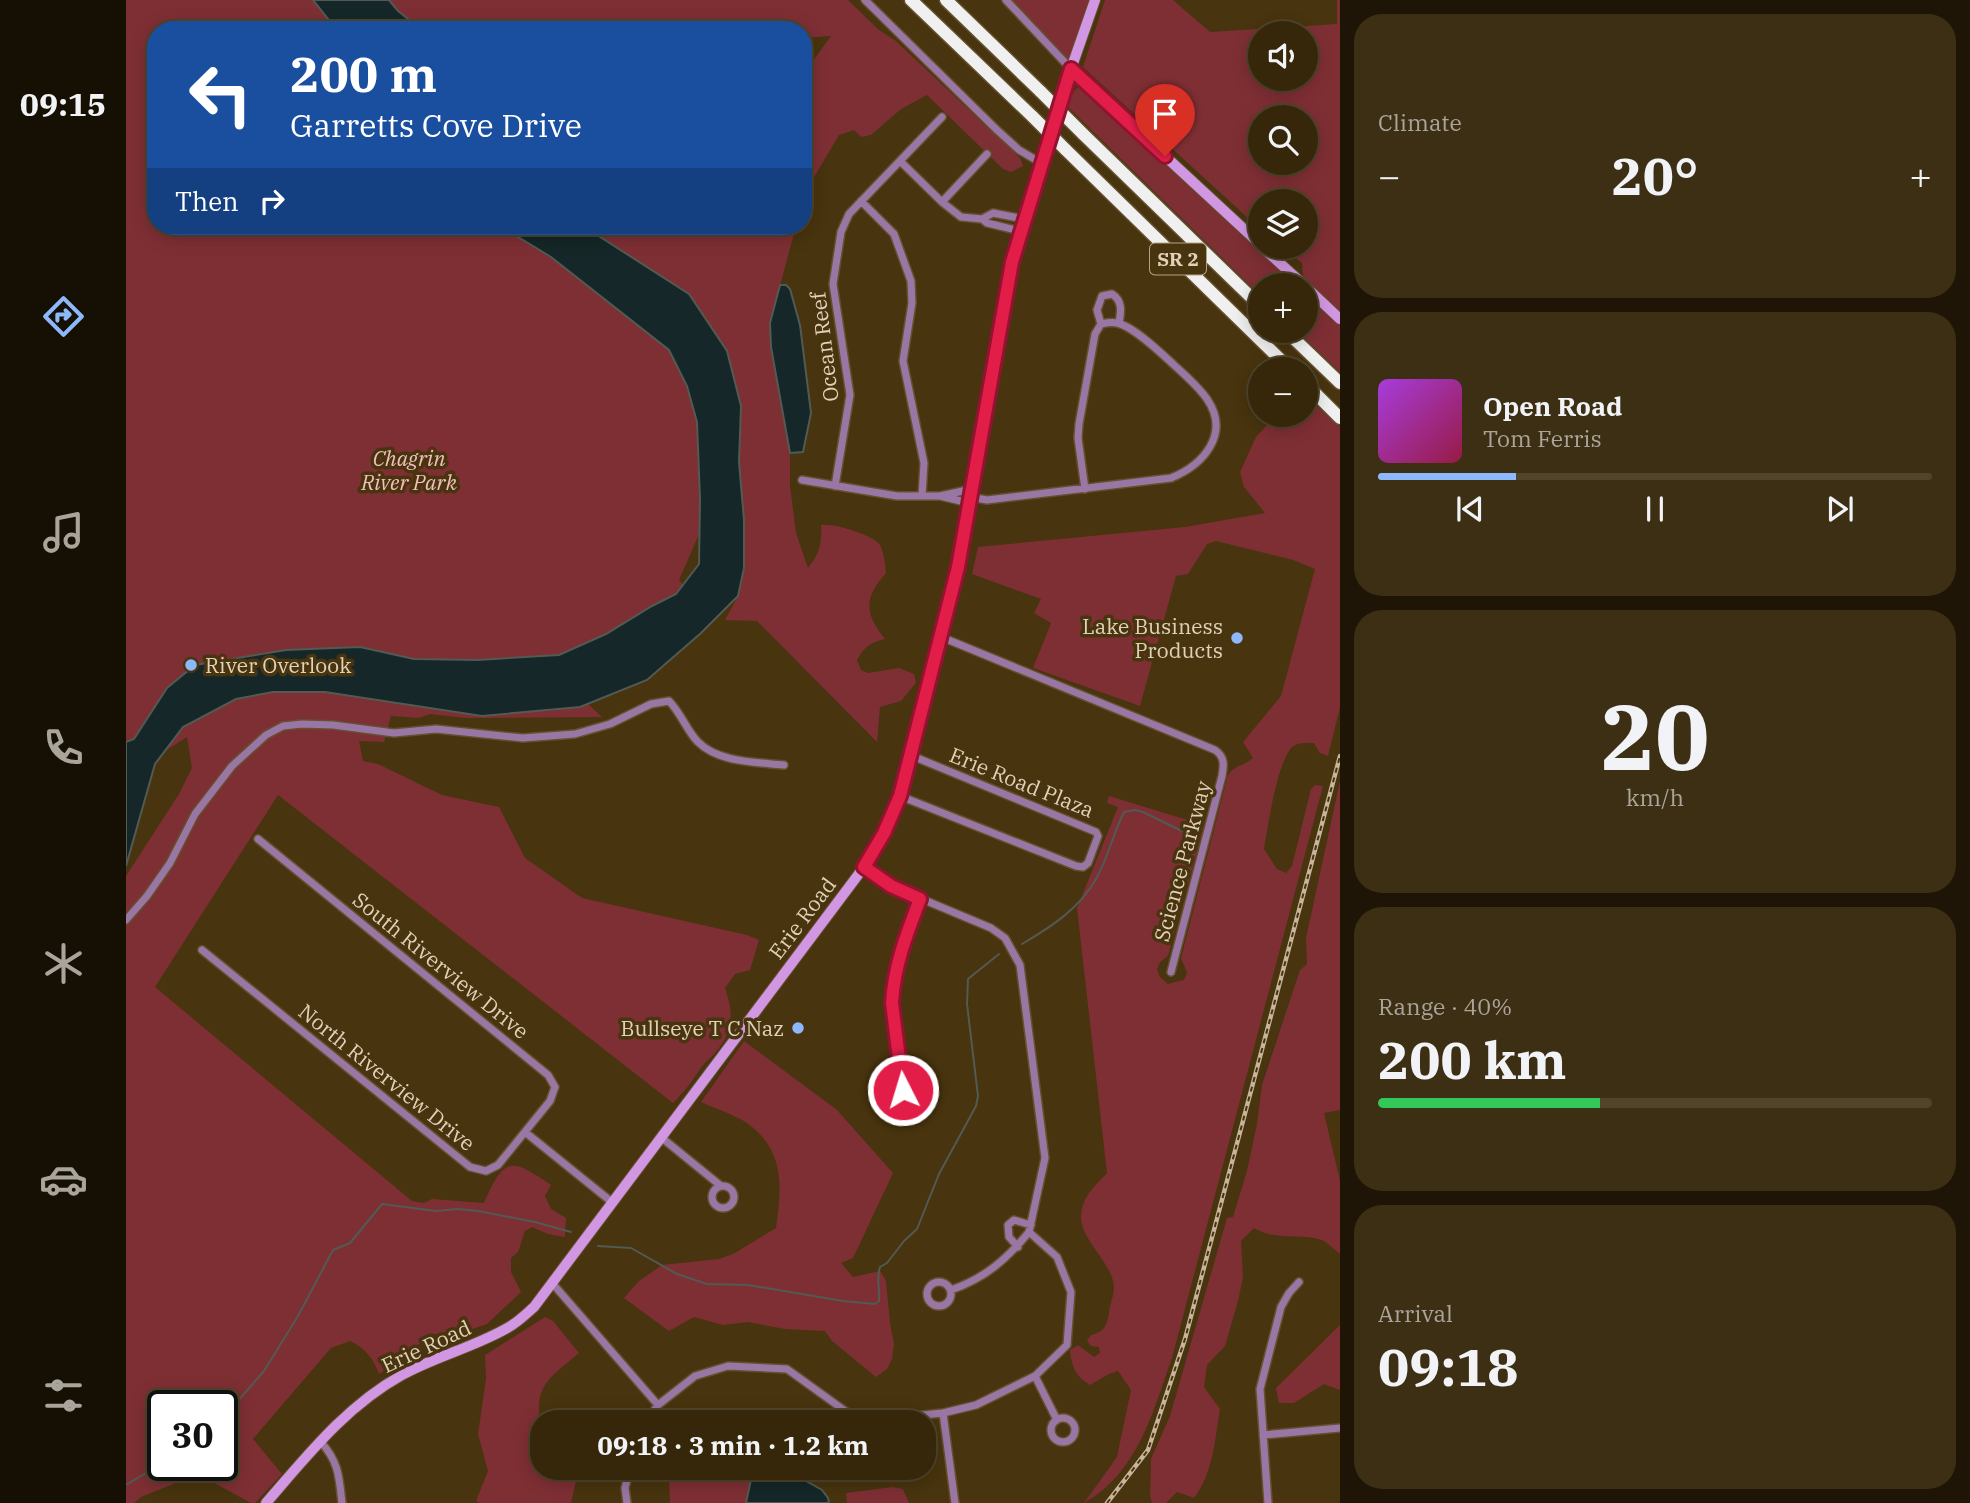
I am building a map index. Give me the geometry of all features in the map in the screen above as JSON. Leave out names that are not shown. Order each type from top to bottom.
[{"type":"highway","name":"SR 2","points":[[911,0],[1278,357]]},
{"type":"highway","name":"SR 2","points":[[946,0],[1248,294]]},
{"type":"highway","points":[[1298,343],[1340,383]]},
{"type":"highway","points":[[1318,396],[1340,418]]},
{"type":"street","points":[[865,0],[997,130],[1019,150],[1042,164]]},
{"type":"street","points":[[1006,0],[1071,69],[1248,234]]},
{"type":"street","name":"Erie Road","points":[[266,1503],[320,1441],[363,1401],[401,1376],[512,1326],[534,1307],[864,867],[884,833],[900,796],[958,567],[1006,292],[1020,231],[1095,0]]},
{"type":"street","name":"Ocean Reef","points":[[835,486],[850,395],[833,284],[844,222],[942,117]]},
{"type":"street","points":[[942,202],[987,154]]},
{"type":"street","points":[[900,161],[961,217],[982,219],[987,223],[1020,231]]},
{"type":"street","points":[[861,201],[894,234],[911,281],[912,303],[903,361],[924,463],[922,496]]},
{"type":"street","points":[[982,219],[993,213],[1024,219]]},
{"type":"street","points":[[1275,259],[1291,273]]},
{"type":"street","points":[[1085,489],[1078,438],[1079,424],[1095,334],[1101,324],[1098,303],[1106,294],[1112,294],[1119,302],[1119,323]]},
{"type":"street","points":[[1318,298],[1340,319]]},
{"type":"street","points":[[802,480],[883,495],[970,496],[987,500],[1171,478],[1197,464],[1208,452],[1214,438],[1214,418],[1208,401],[1151,343],[1119,323],[1101,324]]},
{"type":"street","points":[[940,496],[970,496]]},
{"type":"street","name":"Science Parkway","points":[[939,636],[1215,750],[1223,758],[1222,776],[1171,972]]},
{"type":"street","points":[[126,920],[170,863],[195,814],[232,766],[266,734],[283,726],[333,725],[394,733],[436,729],[523,738],[575,734],[610,724],[650,704],[669,701],[680,712],[696,741],[709,751],[742,760],[784,765]]},
{"type":"street","name":"Erie Road Plaza","points":[[900,796],[1076,866],[1083,867],[1088,863],[1098,836],[1096,832],[910,755]]},
{"type":"street","name":"South Riverview Drive","points":[[258,839],[548,1074],[555,1087],[553,1094],[525,1132]]},
{"type":"street","points":[[864,867],[891,886],[991,928],[1005,938],[1020,965],[1045,1158],[1030,1229],[998,1266],[964,1286],[951,1290]]},
{"type":"street","points":[[904,1084],[892,1003],[893,989],[901,946],[920,899]]},
{"type":"street","name":"North Riverview Drive","points":[[202,950],[470,1167],[478,1171],[492,1170],[525,1132]]},
{"type":"street","points":[[525,1132],[613,1203]]},
{"type":"street","points":[[662,1138],[720,1186]]},
{"type":"street","points":[[654,1410],[695,1376],[728,1366],[787,1370],[848,1413],[873,1420],[943,1413],[976,1405],[1035,1376],[1067,1345],[1071,1292],[1056,1257],[1030,1229],[1014,1220],[1008,1225],[1009,1237],[1017,1247]]},
{"type":"street","points":[[1268,1503],[1261,1389],[1282,1307],[1299,1282]]},
{"type":"street","points":[[553,1284],[658,1405]]},
{"type":"street","points":[[1035,1376],[1057,1420]]},
{"type":"street","points":[[943,1413],[955,1503]]},
{"type":"street","points":[[1263,1435],[1340,1428]]},
{"type":"street","points":[[320,1441],[338,1466],[342,1503]]},
{"type":"street","points":[[627,1480],[627,1503]]},
{"type":"green space","name":"Chagrin River Park","points":[[126,0],[848,0],[879,30],[896,41],[1020,158],[1023,166],[1011,172],[1003,169],[927,95],[901,109],[871,135],[861,137],[854,130],[839,135],[812,182],[812,62],[831,36],[812,37],[812,21],[147,21],[147,235],[556,235],[680,295],[718,491],[679,580],[702,609],[574,691],[602,717],[466,718],[430,714],[419,718],[391,716],[384,742],[359,741],[363,761],[378,764],[442,795],[499,807],[525,858],[582,898],[759,940],[750,970],[735,974],[725,988],[731,1014],[726,1037],[673,1103],[278,795],[155,987],[412,1201],[424,1203],[432,1199],[484,1203],[503,1170],[517,1166],[551,1185],[545,1196],[551,1209],[566,1218],[565,1237],[532,1227],[525,1231],[518,1252],[511,1258],[511,1272],[521,1292],[487,1324],[457,1334],[429,1334],[405,1359],[379,1374],[368,1354],[350,1341],[331,1348],[253,1439],[282,1474],[255,1503],[211,1481],[238,1481],[238,1390],[147,1390],[147,1481],[181,1481],[141,1497],[134,1503],[126,1503],[126,876],[179,794],[192,768],[187,737],[126,776]]},
{"type":"green space","points":[[1012,0],[1090,0],[1069,64]]},
{"type":"green space","points":[[1105,0],[1173,0],[1210,32],[1248,30],[1248,91],[1318,91],[1318,25],[1337,24],[1337,0],[1340,0],[1340,312],[1318,292],[1318,273],[1303,273],[1302,263],[1297,259],[1318,259],[1318,189],[1248,189],[1248,218],[1083,67]]},
{"type":"green space","points":[[1080,86],[1089,89],[1248,238],[1248,259],[1270,259],[1285,273],[1248,273],[1248,283],[1067,106],[1074,91]]},
{"type":"green space","points":[[597,235],[794,235],[770,323],[771,347],[790,448],[790,486],[796,533],[808,568],[819,548],[821,525],[853,530],[870,537],[880,545],[886,573],[874,590],[869,606],[873,621],[885,639],[868,646],[857,660],[861,670],[868,673],[899,668],[914,674],[916,683],[901,701],[880,707],[877,742],[757,621],[725,620],[738,596],[744,568],[744,520],[739,462],[689,294]]},
{"type":"green space","points":[[1318,304],[1340,325],[1340,372],[1310,343],[1318,343]]},
{"type":"green space","points":[[1318,407],[1340,427],[1340,707],[1328,756],[1320,753],[1314,743],[1294,745],[1287,755],[1278,780],[1264,849],[1277,869],[1286,873],[1292,866],[1311,789],[1315,785],[1323,786],[1172,1358],[1141,1440],[1118,1475],[1084,1503],[1117,1457],[1131,1390],[1118,1371],[1090,1385],[1085,1382],[1073,1366],[1070,1350],[1078,1345],[1094,1357],[1100,1353],[1099,1347],[1091,1346],[1087,1341],[1106,1325],[1114,1289],[1110,1273],[1085,1233],[1081,1218],[1086,1198],[1107,1173],[1077,908],[1118,807],[1107,803],[1109,796],[1204,825],[1168,956],[1160,962],[1157,969],[1160,977],[1168,984],[1184,980],[1187,973],[1181,958],[1228,775],[1253,758],[1243,742],[1281,696],[1315,569],[1293,560],[1216,541],[1207,544],[1188,574],[1176,576],[1140,706],[1033,668],[1051,623],[1034,613],[1041,599],[972,574],[978,547],[1185,527],[1265,513],[1244,487],[1240,472],[1256,437],[1265,427],[1318,427]]},
{"type":"green space","points":[[1340,781],[1340,1110],[1324,1113],[1340,1181],[1340,1254],[1322,1240],[1279,1236],[1254,1228],[1241,1241],[1243,1277],[1238,1301],[1225,1346],[1207,1365],[1204,1387],[1220,1409],[1209,1467],[1194,1498],[1177,1492],[1166,1503],[1152,1503],[1151,1459],[1170,1416],[1227,1218],[1233,1217],[1247,1171],[1262,1085],[1300,970],[1307,964],[1306,938]]},
{"type":"green space","points":[[744,1041],[837,1110],[893,1173],[853,1258],[841,1263],[853,1277],[880,1271],[886,1281],[894,1344],[892,1359],[887,1369],[876,1377],[832,1341],[825,1331],[785,1329],[748,1322],[723,1325],[694,1317],[669,1331],[624,1298],[639,1281],[662,1265],[719,1259],[733,1254],[776,1228],[778,1170],[768,1145],[747,1123],[701,1102]]},
{"type":"green space","points":[[545,1317],[553,1321],[579,1353],[548,1381],[540,1397],[539,1410],[530,1410],[530,1480],[576,1480],[571,1503],[476,1501],[488,1471],[478,1434],[486,1379],[485,1355]]},
{"type":"green space","points":[[1340,1325],[1340,1390],[1324,1384],[1294,1403],[1279,1403],[1276,1388]]},
{"type":"green space","points":[[669,1480],[751,1480],[746,1503],[670,1503]]},
{"type":"green space","points":[[893,1487],[903,1489],[909,1503],[847,1503],[846,1493]]},
{"type":"shaded area","points":[[313,0],[389,0],[411,21],[330,21]]},
{"type":"shaded area","points":[[515,235],[597,235],[689,294],[727,351],[741,406],[739,462],[744,520],[744,568],[738,596],[647,680],[580,707],[482,716],[325,692],[273,692],[236,699],[183,727],[155,764],[126,866],[126,742],[134,739],[167,688],[195,665],[286,650],[360,647],[414,659],[477,660],[559,655],[606,634],[676,594],[699,564],[697,422],[687,386],[669,350],[551,257]]},
{"type":"shaded area","points":[[780,285],[786,285],[790,289],[800,325],[811,413],[803,452],[790,453],[771,347],[770,323]]},
{"type":"shaded area","points":[[751,1480],[804,1480],[822,1490],[829,1503],[746,1503]]},
{"type":"waterway","points":[[1022,944],[1064,916],[1089,890],[1104,863],[1124,812],[1143,812],[1192,836]]},
{"type":"waterway","points":[[598,1246],[631,1248],[677,1274],[707,1284],[748,1285],[875,1304],[879,1301],[880,1267],[887,1263],[917,1229],[939,1174],[976,1106],[978,1096],[967,1004],[968,979],[999,954]]},
{"type":"waterway","points":[[238,1401],[264,1371],[298,1316],[333,1250],[350,1243],[382,1204],[436,1211],[478,1211],[571,1232]]},
{"type":"waterway","points":[[126,1485],[147,1473]]},
{"type":"railway","points":[[1107,1503],[1148,1450],[1185,1339],[1340,756]]},
{"type":"place","name":"Lake Business Products","points":[[1237,638]]},
{"type":"place","name":"River Overlook","points":[[191,665]]},
{"type":"place","name":"Bullseye T C Naz","points":[[798,1028]]},
{"type":"route","points":[[903,1090],[892,1003],[893,989],[901,946],[920,899],[891,886],[864,867],[884,833],[900,796],[958,567],[1012,262],[1071,69],[1165,156]]}]
